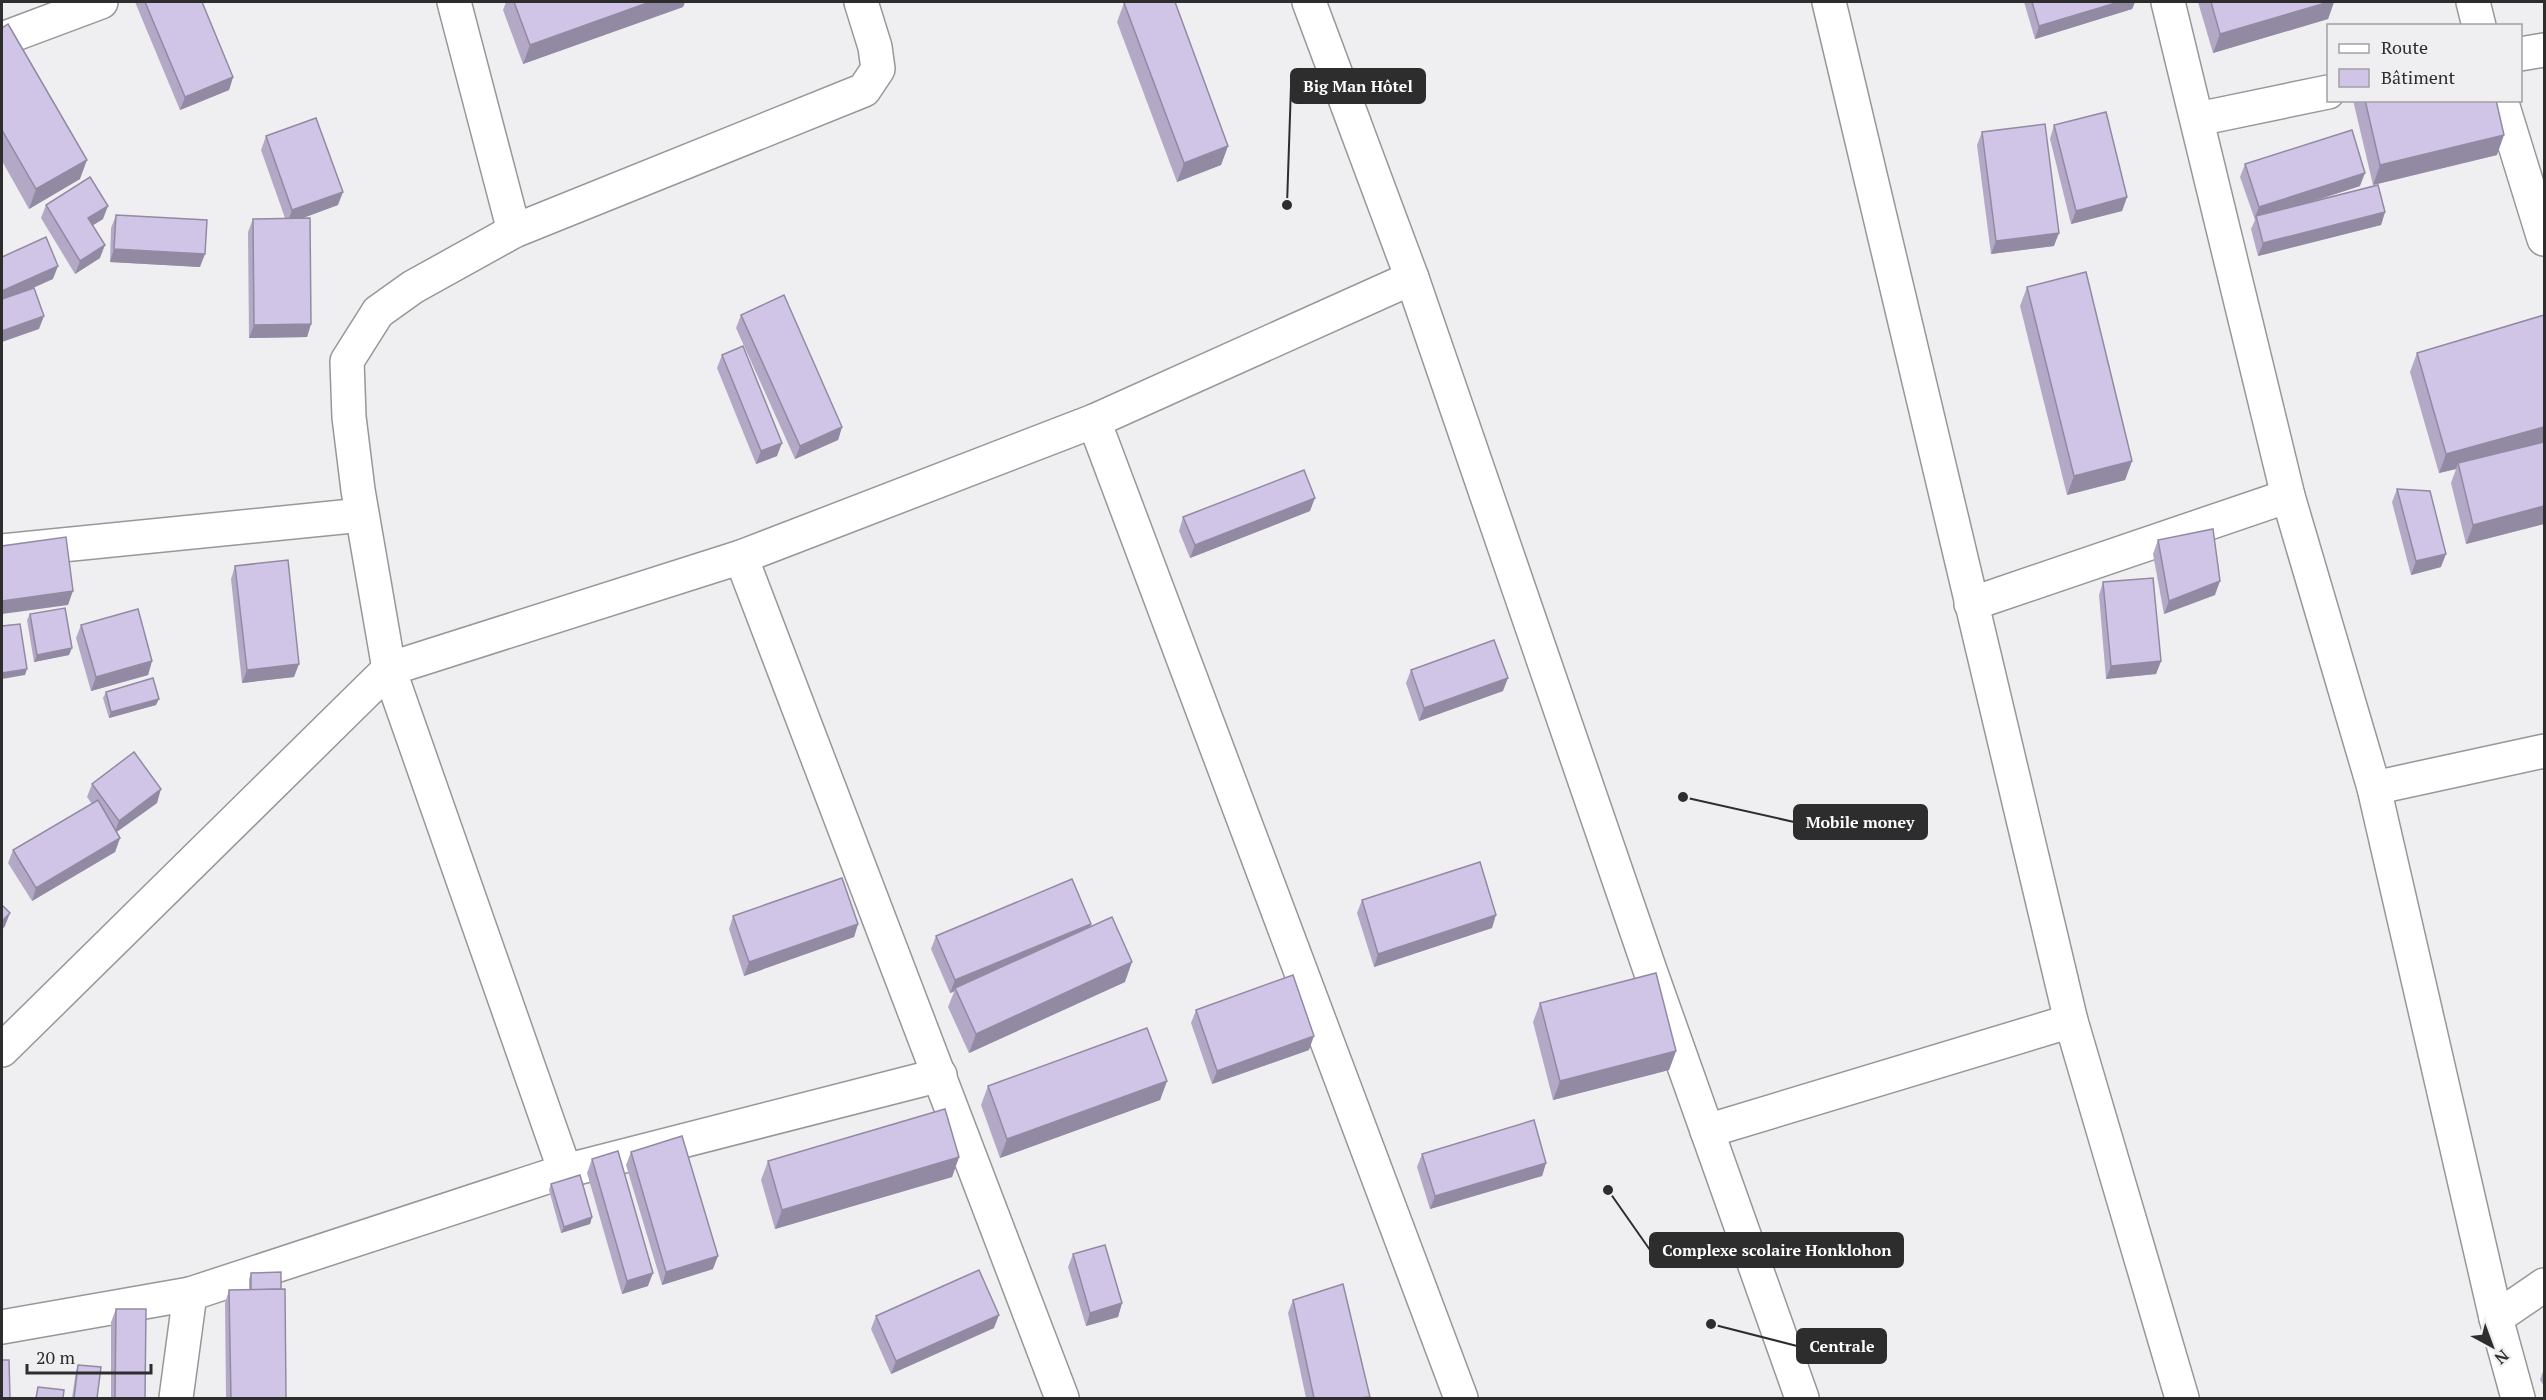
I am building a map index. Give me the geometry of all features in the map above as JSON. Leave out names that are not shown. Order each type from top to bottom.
[{"type":"street","points":[[2,39],[101,2]]},
{"type":"street","points":[[454,2],[514,231]]},
{"type":"street","points":[[565,1171],[389,669],[362,515],[349,417],[347,361],[378,312],[413,287],[514,231],[864,90],[878,69],[875,47],[861,2]]},
{"type":"street","points":[[1309,2],[1412,278],[1707,1131],[1802,1398]]},
{"type":"street","points":[[1829,2],[2071,1021],[2182,1398]]},
{"type":"street","points":[[2168,2],[2288,496],[2374,788],[2496,1318],[2518,1398]]},
{"type":"street","points":[[2473,2],[2478,24]]},
{"type":"street","points":[[2522,54],[2544,50]]},
{"type":"street","points":[[2198,118],[2327,92]]},
{"type":"street","points":[[2502,102],[2544,238]]},
{"type":"street","points":[[2,1050],[389,669],[741,557],[1094,421],[1412,278]]},
{"type":"street","points":[[1094,421],[1461,1398]]},
{"type":"street","points":[[1971,604],[2288,496]]},
{"type":"street","points":[[2,550],[362,515]]},
{"type":"street","points":[[741,557],[1062,1398]]},
{"type":"street","points":[[2374,788],[2544,752]]},
{"type":"street","points":[[1707,1131],[2071,1021]]},
{"type":"street","points":[[2,1326],[190,1294],[565,1171],[940,1075]]},
{"type":"street","points":[[2496,1318],[2544,1285]]},
{"type":"street","points":[[176,1398],[190,1294]]},
{"type":"building","points":[[145,2],[202,2],[233,77],[185,97]]},
{"type":"building","points":[[514,2],[650,2],[530,45]]},
{"type":"building","points":[[1175,2],[1228,146],[1184,163],[1124,3]]},
{"type":"building","points":[[2032,2],[2119,2],[2039,26]]},
{"type":"building","points":[[2211,2],[2329,2],[2220,34]]},
{"type":"building","points":[[8,24],[87,160],[36,189],[2,130],[2,28]]},
{"type":"building","points":[[2365,102],[2496,102],[2504,135],[2380,165]]},
{"type":"building","points":[[2106,112],[2127,197],[2076,211],[2054,125]]},
{"type":"building","points":[[316,118],[343,192],[292,210],[266,136]]},
{"type":"building","points":[[2045,124],[2059,233],[1996,241],[1982,132]]},
{"type":"building","points":[[2352,130],[2365,173],[2259,207],[2245,164]]},
{"type":"building","points":[[90,177],[108,206],[88,218],[105,245],[80,261],[46,205]]},
{"type":"building","points":[[2378,185],[2385,212],[2263,243],[2256,216]]},
{"type":"building","points":[[116,215],[207,220],[205,254],[114,249]]},
{"type":"building","points":[[310,218],[311,324],[254,325],[253,219]]},
{"type":"building","points":[[46,237],[58,266],[2,291],[2,257]]},
{"type":"building","points":[[2086,272],[2132,461],[2074,476],[2027,287]]},
{"type":"building","points":[[34,288],[44,316],[2,331],[2,299]]},
{"type":"building","points":[[784,295],[842,427],[800,446],[741,315]]},
{"type":"building","points":[[2544,315],[2544,427],[2446,454],[2417,353]]},
{"type":"building","points":[[743,346],[782,443],[761,451],[722,355]]},
{"type":"building","points":[[2544,442],[2544,506],[2473,525],[2458,463]]},
{"type":"building","points":[[1304,470],[1315,498],[1195,545],[1183,517]]},
{"type":"building","points":[[2397,489],[2430,491],[2446,554],[2416,561]]},
{"type":"building","points":[[2213,529],[2220,581],[2169,601],[2158,540]]},
{"type":"building","points":[[66,537],[73,591],[2,601],[2,546]]},
{"type":"building","points":[[288,560],[299,664],[247,670],[235,566]]},
{"type":"building","points":[[2153,578],[2161,661],[2111,666],[2103,582]]},
{"type":"building","points":[[65,608],[72,648],[37,655],[30,614]]},
{"type":"building","points":[[138,609],[152,661],[96,677],[81,625]]},
{"type":"building","points":[[20,624],[27,669],[2,673],[2,626]]},
{"type":"building","points":[[1494,640],[1508,678],[1424,708],[1411,670]]},
{"type":"building","points":[[153,678],[159,699],[111,712],[106,692]]},
{"type":"building","points":[[134,752],[161,789],[119,821],[92,784]]},
{"type":"building","points":[[98,800],[120,838],[36,888],[13,850]]},
{"type":"building","points":[[1480,862],[1496,915],[1378,954],[1362,900]]},
{"type":"building","points":[[842,878],[858,924],[749,962],[733,916]]},
{"type":"building","points":[[1072,879],[1091,924],[955,980],[936,936]]},
{"type":"building","points":[[2,905],[10,913],[2,921]]},
{"type":"building","points":[[1112,917],[1132,962],[976,1034],[955,988]]},
{"type":"building","points":[[1656,973],[1676,1051],[1560,1081],[1540,1003]]},
{"type":"building","points":[[1293,975],[1314,1036],[1217,1071],[1196,1010]]},
{"type":"building","points":[[1147,1028],[1167,1081],[1007,1139],[988,1086]]},
{"type":"building","points":[[945,1109],[959,1157],[782,1210],[768,1161]]},
{"type":"building","points":[[1534,1120],[1546,1163],[1435,1196],[1422,1154]]},
{"type":"building","points":[[682,1136],[718,1256],[666,1272],[631,1152]]},
{"type":"building","points":[[618,1151],[653,1273],[627,1281],[592,1159]]},
{"type":"building","points":[[580,1175],[592,1217],[564,1227],[551,1184]]},
{"type":"building","points":[[1105,1245],[1122,1303],[1090,1313],[1073,1254]]},
{"type":"building","points":[[979,1270],[999,1315],[896,1361],[876,1316]]},
{"type":"building","points":[[281,1272],[281,1289],[251,1290],[251,1273]]},
{"type":"building","points":[[1343,1284],[1370,1397],[1314,1398],[1293,1300]]},
{"type":"building","points":[[285,1289],[286,1398],[231,1398],[229,1290]]},
{"type":"building","points":[[116,1309],[146,1309],[145,1398],[115,1398]]},
{"type":"building","points":[[2,1360],[9,1360],[10,1398],[2,1398]]},
{"type":"building","points":[[78,1365],[101,1367],[97,1398],[74,1398]]},
{"type":"building","points":[[38,1387],[64,1390],[63,1398],[36,1398]]},
{"type":"place","name":"Big Man Hôtel","points":[[1287,205]]},
{"type":"place","name":"Mobile money","points":[[1683,797]]},
{"type":"place","name":"Complexe scolaire Honklohon","points":[[1608,1190]]},
{"type":"place","name":"Centrale","points":[[1711,1324]]}]
